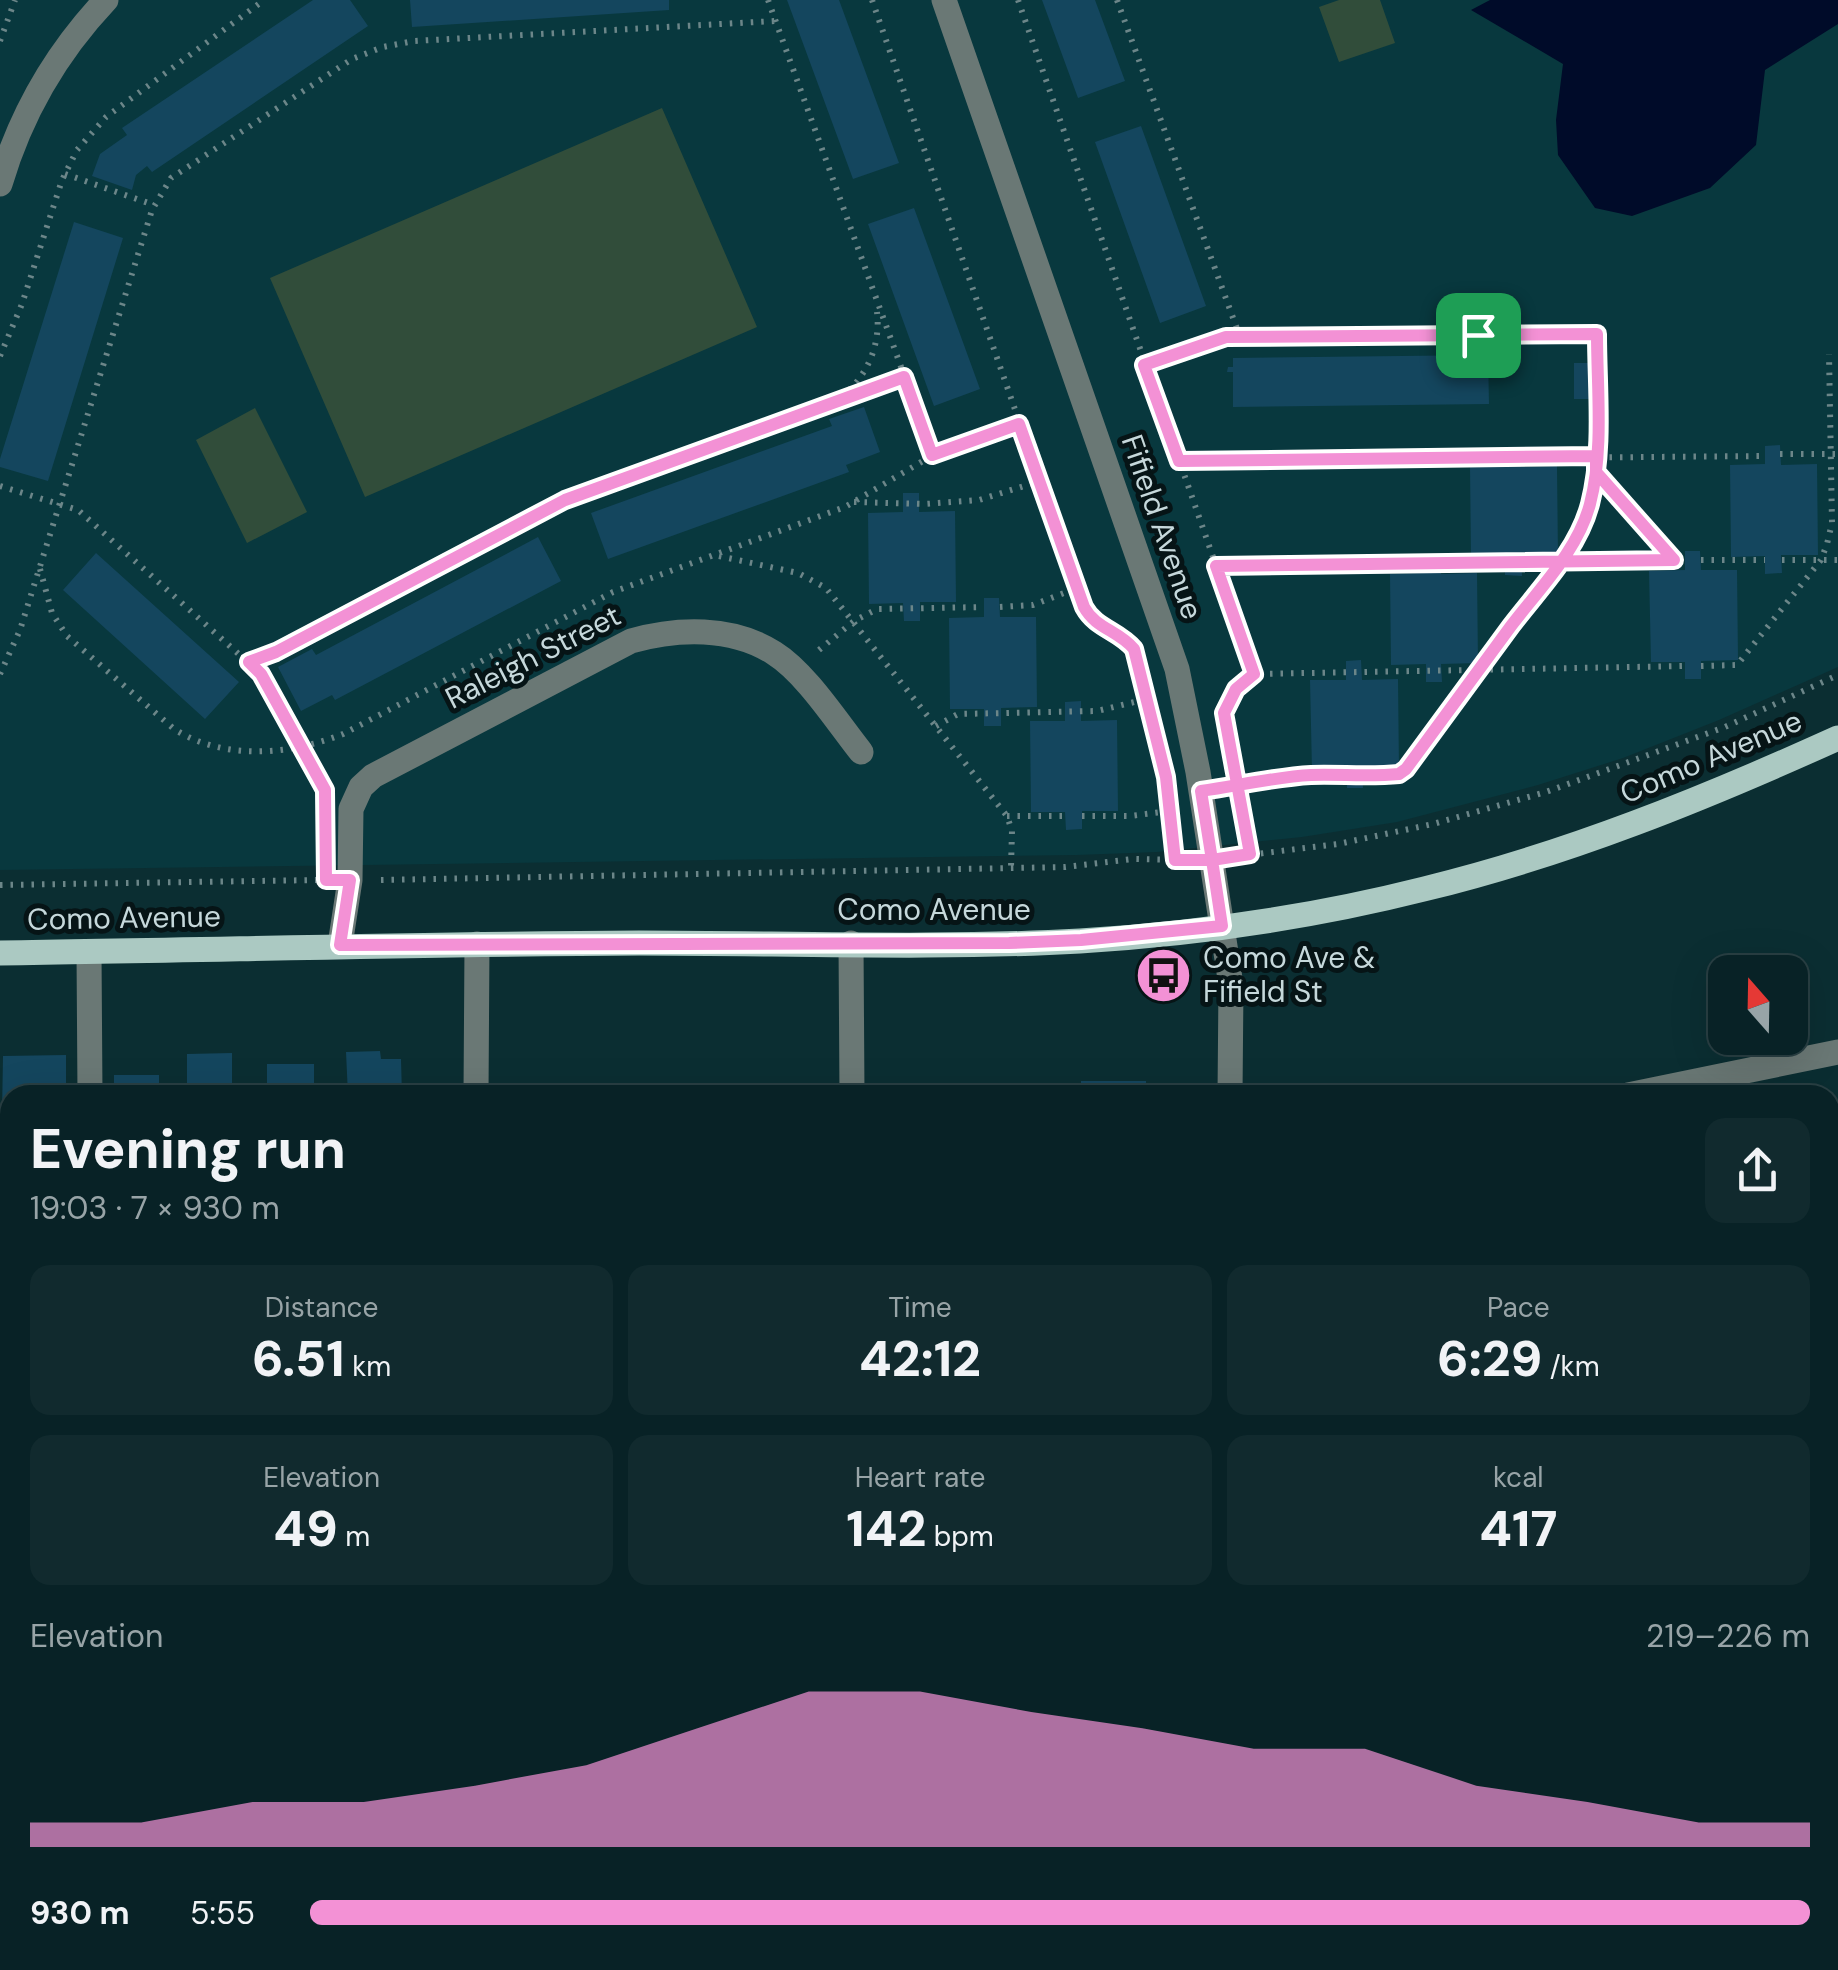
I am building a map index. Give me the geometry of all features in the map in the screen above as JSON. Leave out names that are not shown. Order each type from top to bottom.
[{"type":"main road","name":"Como Avenue","points":[[0,953],[340,945],[1081,940],[1222,926],[1360,903],[1514,865],[1640,823],[1838,738]]},
{"type":"street","points":[[0,184],[18,131],[41,83],[63,50],[106,0]]},
{"type":"street","name":"Fifield Avenue","points":[[944,0],[1177,669],[1201,791],[1231,985],[1230,1085]]},
{"type":"street","name":"Raleigh Street","points":[[340,945],[350,880],[351,809],[361,787],[373,776],[612,649],[669,631],[712,632],[756,644],[795,670],[861,752]]},
{"type":"street","points":[[851,943],[852,1085]]},
{"type":"street","points":[[476,1085],[477,944]]},
{"type":"street","points":[[89,952],[90,1085]]},
{"type":"street","points":[[1677,1085],[1838,1052]]},
{"type":"path","points":[[0,42],[15,0]]},
{"type":"path","points":[[0,356],[77,150],[106,118],[264,0]]},
{"type":"path","points":[[768,0],[932,455]]},
{"type":"path","points":[[872,0],[1077,588],[1091,619],[1099,627],[1118,634],[1134,649],[1151,715]]},
{"type":"path","points":[[1018,0],[1254,674]]},
{"type":"path","points":[[1117,0],[1240,337]]},
{"type":"path","points":[[0,674],[11,654],[154,205],[172,178],[352,59],[384,46],[414,41],[775,22]]},
{"type":"path","points":[[65,174],[154,205]]},
{"type":"path","points":[[836,401],[852,388],[870,362],[878,321],[876,300]]},
{"type":"path","points":[[1144,365],[1226,337],[1597,334],[1596,472],[1582,529],[1399,774],[1310,776],[1201,791]]},
{"type":"path","points":[[1701,666],[1737,665],[1821,560],[1832,523],[1835,454],[1829,354]]},
{"type":"path","points":[[249,662],[276,652],[565,500],[904,377]]},
{"type":"path","points":[[39,568],[52,613],[62,630],[190,740],[245,751],[302,748],[354,728],[613,592],[853,502],[932,455],[1019,424]]},
{"type":"path","points":[[1780,454],[1835,454]]},
{"type":"path","points":[[1179,461],[1765,456]]},
{"type":"path","points":[[1596,472],[1674,560]]},
{"type":"path","points":[[853,502],[980,500],[1040,481]]},
{"type":"path","points":[[0,486],[78,510],[249,662],[261,674],[325,790]]},
{"type":"path","points":[[713,555],[798,572],[826,588],[1006,816],[1012,831],[1011,867]]},
{"type":"path","points":[[1216,566],[1685,560]]},
{"type":"path","points":[[1701,560],[1765,560]]},
{"type":"path","points":[[1782,560],[1838,560]]},
{"type":"path","points":[[1000,607],[1033,606],[1077,588]]},
{"type":"path","points":[[795,670],[854,621],[876,608],[984,607]]},
{"type":"path","points":[[1250,854],[1224,713],[1236,689],[1254,674],[1685,666]]},
{"type":"path","points":[[0,885],[1065,867],[1133,859],[1212,860],[1338,844],[1546,792],[1725,727],[1838,675]]},
{"type":"path","points":[[936,726],[958,714],[1097,711],[1147,699]]},
{"type":"path","points":[[1168,794],[1175,860]]},
{"type":"path","points":[[1082,816],[1170,811]]},
{"type":"path","points":[[1006,816],[1066,816]]},
{"type":"shaded area","points":[[0,0],[1838,0],[1838,667],[1623,758],[1538,785],[1397,822],[1302,837],[1157,852],[1077,855],[0,870]]},
{"type":"shaded area","points":[[1490,0],[1838,0],[1838,24],[1765,70],[1756,145],[1710,188],[1632,216],[1595,208],[1558,155],[1556,120],[1563,64],[1471,10]]},
{"type":"green space","points":[[1339,0],[1380,0],[1395,43],[1339,62],[1319,7]]},
{"type":"green space","points":[[662,108],[757,327],[365,497],[270,278]]},
{"type":"green space","points":[[255,408],[307,512],[247,543],[196,440]]},
{"type":"building","points":[[313,0],[350,0],[368,26],[152,172],[147,166],[136,175],[132,190],[92,176],[100,154],[127,135],[122,128]]},
{"type":"building","points":[[410,0],[669,0],[669,10],[412,27]]},
{"type":"building","points":[[787,0],[839,0],[899,163],[853,179]]},
{"type":"building","points":[[1042,0],[1095,0],[1125,81],[1078,98]]},
{"type":"building","points":[[1141,126],[1206,306],[1160,323],[1095,142]]},
{"type":"building","points":[[914,208],[980,389],[934,406],[868,224]]},
{"type":"building","points":[[74,222],[123,238],[48,481],[0,467],[0,459]]},
{"type":"building","points":[[1488,355],[1489,404],[1233,407],[1233,372],[1227,372],[1228,367],[1233,367],[1233,358]]},
{"type":"building","points":[[1574,363],[1593,363],[1592,399],[1574,399]]},
{"type":"building","points":[[864,407],[880,452],[846,465],[849,472],[608,559],[591,513],[832,426],[829,419]]},
{"type":"building","points":[[1780,445],[1781,465],[1817,464],[1818,555],[1781,555],[1782,573],[1765,574],[1765,556],[1731,557],[1730,465],[1765,464],[1765,446]]},
{"type":"building","points":[[1505,448],[1520,448],[1521,467],[1557,466],[1558,557],[1521,557],[1522,576],[1505,575],[1505,558],[1471,558],[1470,467],[1505,467]]},
{"type":"building","points":[[903,493],[919,493],[919,512],[955,511],[956,602],[920,602],[920,621],[904,621],[903,603],[869,604],[868,513],[903,512]]},
{"type":"building","points":[[538,537],[561,581],[335,700],[332,695],[301,711],[278,667],[312,649],[316,655]]},
{"type":"building","points":[[1685,551],[1700,551],[1701,570],[1737,570],[1738,660],[1701,661],[1701,679],[1685,679],[1685,662],[1651,662],[1649,571],[1685,570]]},
{"type":"building","points":[[96,553],[239,682],[205,719],[63,590]]},
{"type":"building","points":[[1425,554],[1440,554],[1441,574],[1477,573],[1478,663],[1441,664],[1442,682],[1426,682],[1426,664],[1391,665],[1390,574],[1425,573]]},
{"type":"building","points":[[984,598],[999,598],[1000,617],[1036,617],[1037,707],[1001,708],[1001,726],[984,726],[984,709],[950,709],[949,618],[984,617]]},
{"type":"building","points":[[1361,660],[1362,680],[1398,679],[1399,770],[1362,770],[1363,788],[1347,788],[1346,770],[1312,771],[1310,680],[1346,680],[1346,661]]},
{"type":"building","points":[[1081,701],[1081,721],[1117,720],[1118,811],[1082,811],[1082,829],[1066,830],[1065,812],[1031,812],[1030,721],[1065,721],[1065,702]]},
{"type":"building","points":[[380,1051],[381,1059],[401,1059],[402,1085],[348,1085],[346,1052]]},
{"type":"building","points":[[232,1053],[232,1085],[187,1085],[187,1054]]},
{"type":"building","points":[[66,1055],[66,1085],[2,1085],[3,1056]]},
{"type":"building","points":[[267,1064],[314,1064],[314,1085],[267,1085]]},
{"type":"building","points":[[114,1075],[159,1075],[159,1085],[114,1085]]},
{"type":"building","points":[[1081,1081],[1146,1081],[1146,1085],[1081,1085]]},
{"type":"place","name":"Como Ave & Fifield St","points":[[1164,975]]},
{"type":"route","points":[[1478,335],[1226,337],[1144,365],[1179,461],[1596,456],[1596,472],[1674,560],[1560,562],[1450,562],[1216,566],[1254,674],[1236,689],[1224,713],[1238,786],[1250,854],[1212,860],[1222,926],[1009,943],[340,945],[350,880],[326,880],[325,790],[261,674],[249,662],[276,652],[565,500],[904,377],[932,455],[1019,424],[1084,607],[1099,627],[1126,640],[1138,660],[1166,777],[1175,860],[1212,860],[1201,791],[1238,786],[1290,778],[1310,776],[1399,774],[1406,769],[1480,668],[1560,562],[1575,543],[1594,490],[1596,456],[1597,334],[1478,335]]}]
